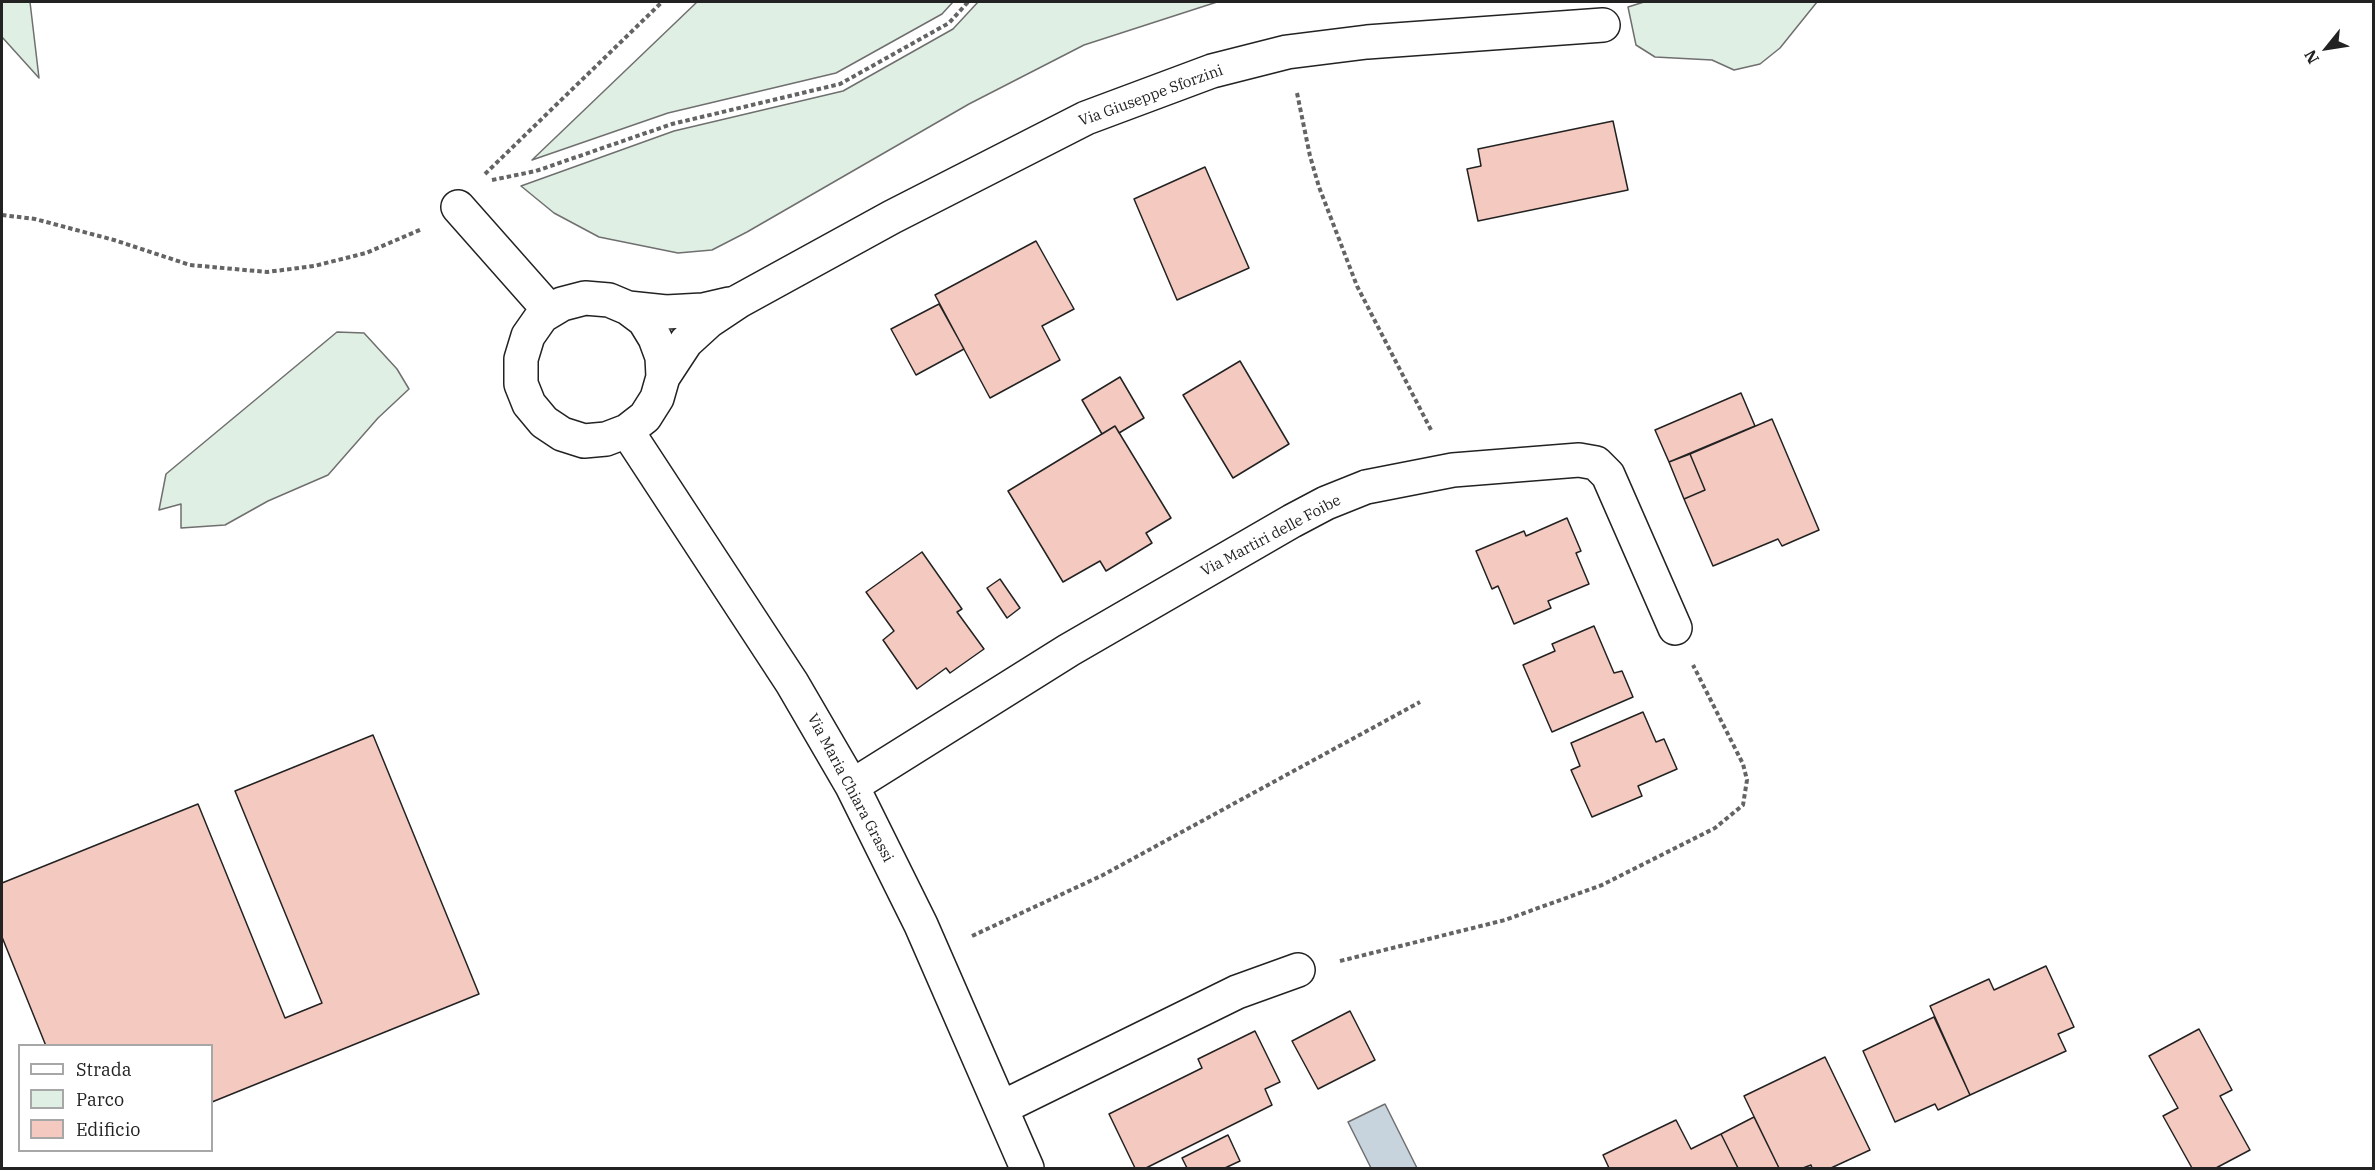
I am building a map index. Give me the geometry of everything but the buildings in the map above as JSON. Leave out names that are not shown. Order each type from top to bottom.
[{"type":"street","name":"Via Giuseppe Sforzini","points":[[663,377],[686,342],[709,321],[739,301],[892,217],[1086,118],[1212,71],[1287,52],[1367,42],[1603,25]]},
{"type":"street","points":[[467,195],[550,311]]},
{"type":"street","points":[[585,298],[609,300],[628,308],[644,320],[656,338],[662,357],[663,377],[657,398],[645,417],[627,432],[606,439],[584,441],[562,434],[543,422],[529,404],[521,384],[520,359],[528,336],[542,316],[562,304],[585,298]]},
{"type":"street","name":"Via Giuseppe Sforzini","points":[[628,308],[675,312],[703,310],[739,301]]},
{"type":"street","name":"Via Maria Chiara Grassi","points":[[627,432],[792,683],[852,786],[934,954],[1027,1168]]},
{"type":"street","name":"Via Martiri delle Foibe","points":[[852,786],[1069,650],[1326,503],[1366,487],[1453,470],[1579,460],[1596,463],[1608,475],[1675,628]]},
{"type":"street","points":[[1001,1108],[1237,992],[1298,970]]},
{"type":"path","points":[[2,215],[35,219],[114,240],[190,265],[267,272],[314,266],[366,253],[419,231],[467,195],[504,153],[662,2]]},
{"type":"path","points":[[467,195],[672,124],[840,84],[949,23],[968,2]]},
{"type":"path","points":[[1287,52],[1319,187],[1357,286],[1453,470]]},
{"type":"path","points":[[1298,970],[1505,920],[1602,885],[1715,828],[1743,805],[1747,780],[1743,764],[1675,628]]},
{"type":"path","points":[[934,954],[1103,875],[1420,702]]},
{"type":"green space","points":[[2,2],[30,2],[39,78],[2,37]]},
{"type":"green space","points":[[697,2],[953,2],[942,14],[836,73],[668,113],[532,160]]},
{"type":"green space","points":[[978,2],[1217,2],[1084,45],[969,104],[712,250],[678,253],[599,237],[554,213],[521,186],[674,131],[843,91],[953,29]]},
{"type":"green space","points":[[1644,2],[1817,2],[1780,48],[1760,64],[1734,70],[1712,60],[1655,57],[1636,45],[1628,7]]},
{"type":"green space","points":[[337,332],[364,333],[397,369],[409,389],[378,418],[328,475],[268,501],[225,525],[181,528],[181,504],[159,510],[166,474]]},
{"type":"shaded area","points":[[1385,1104],[1417,1168],[1371,1168],[1348,1122]]}]
